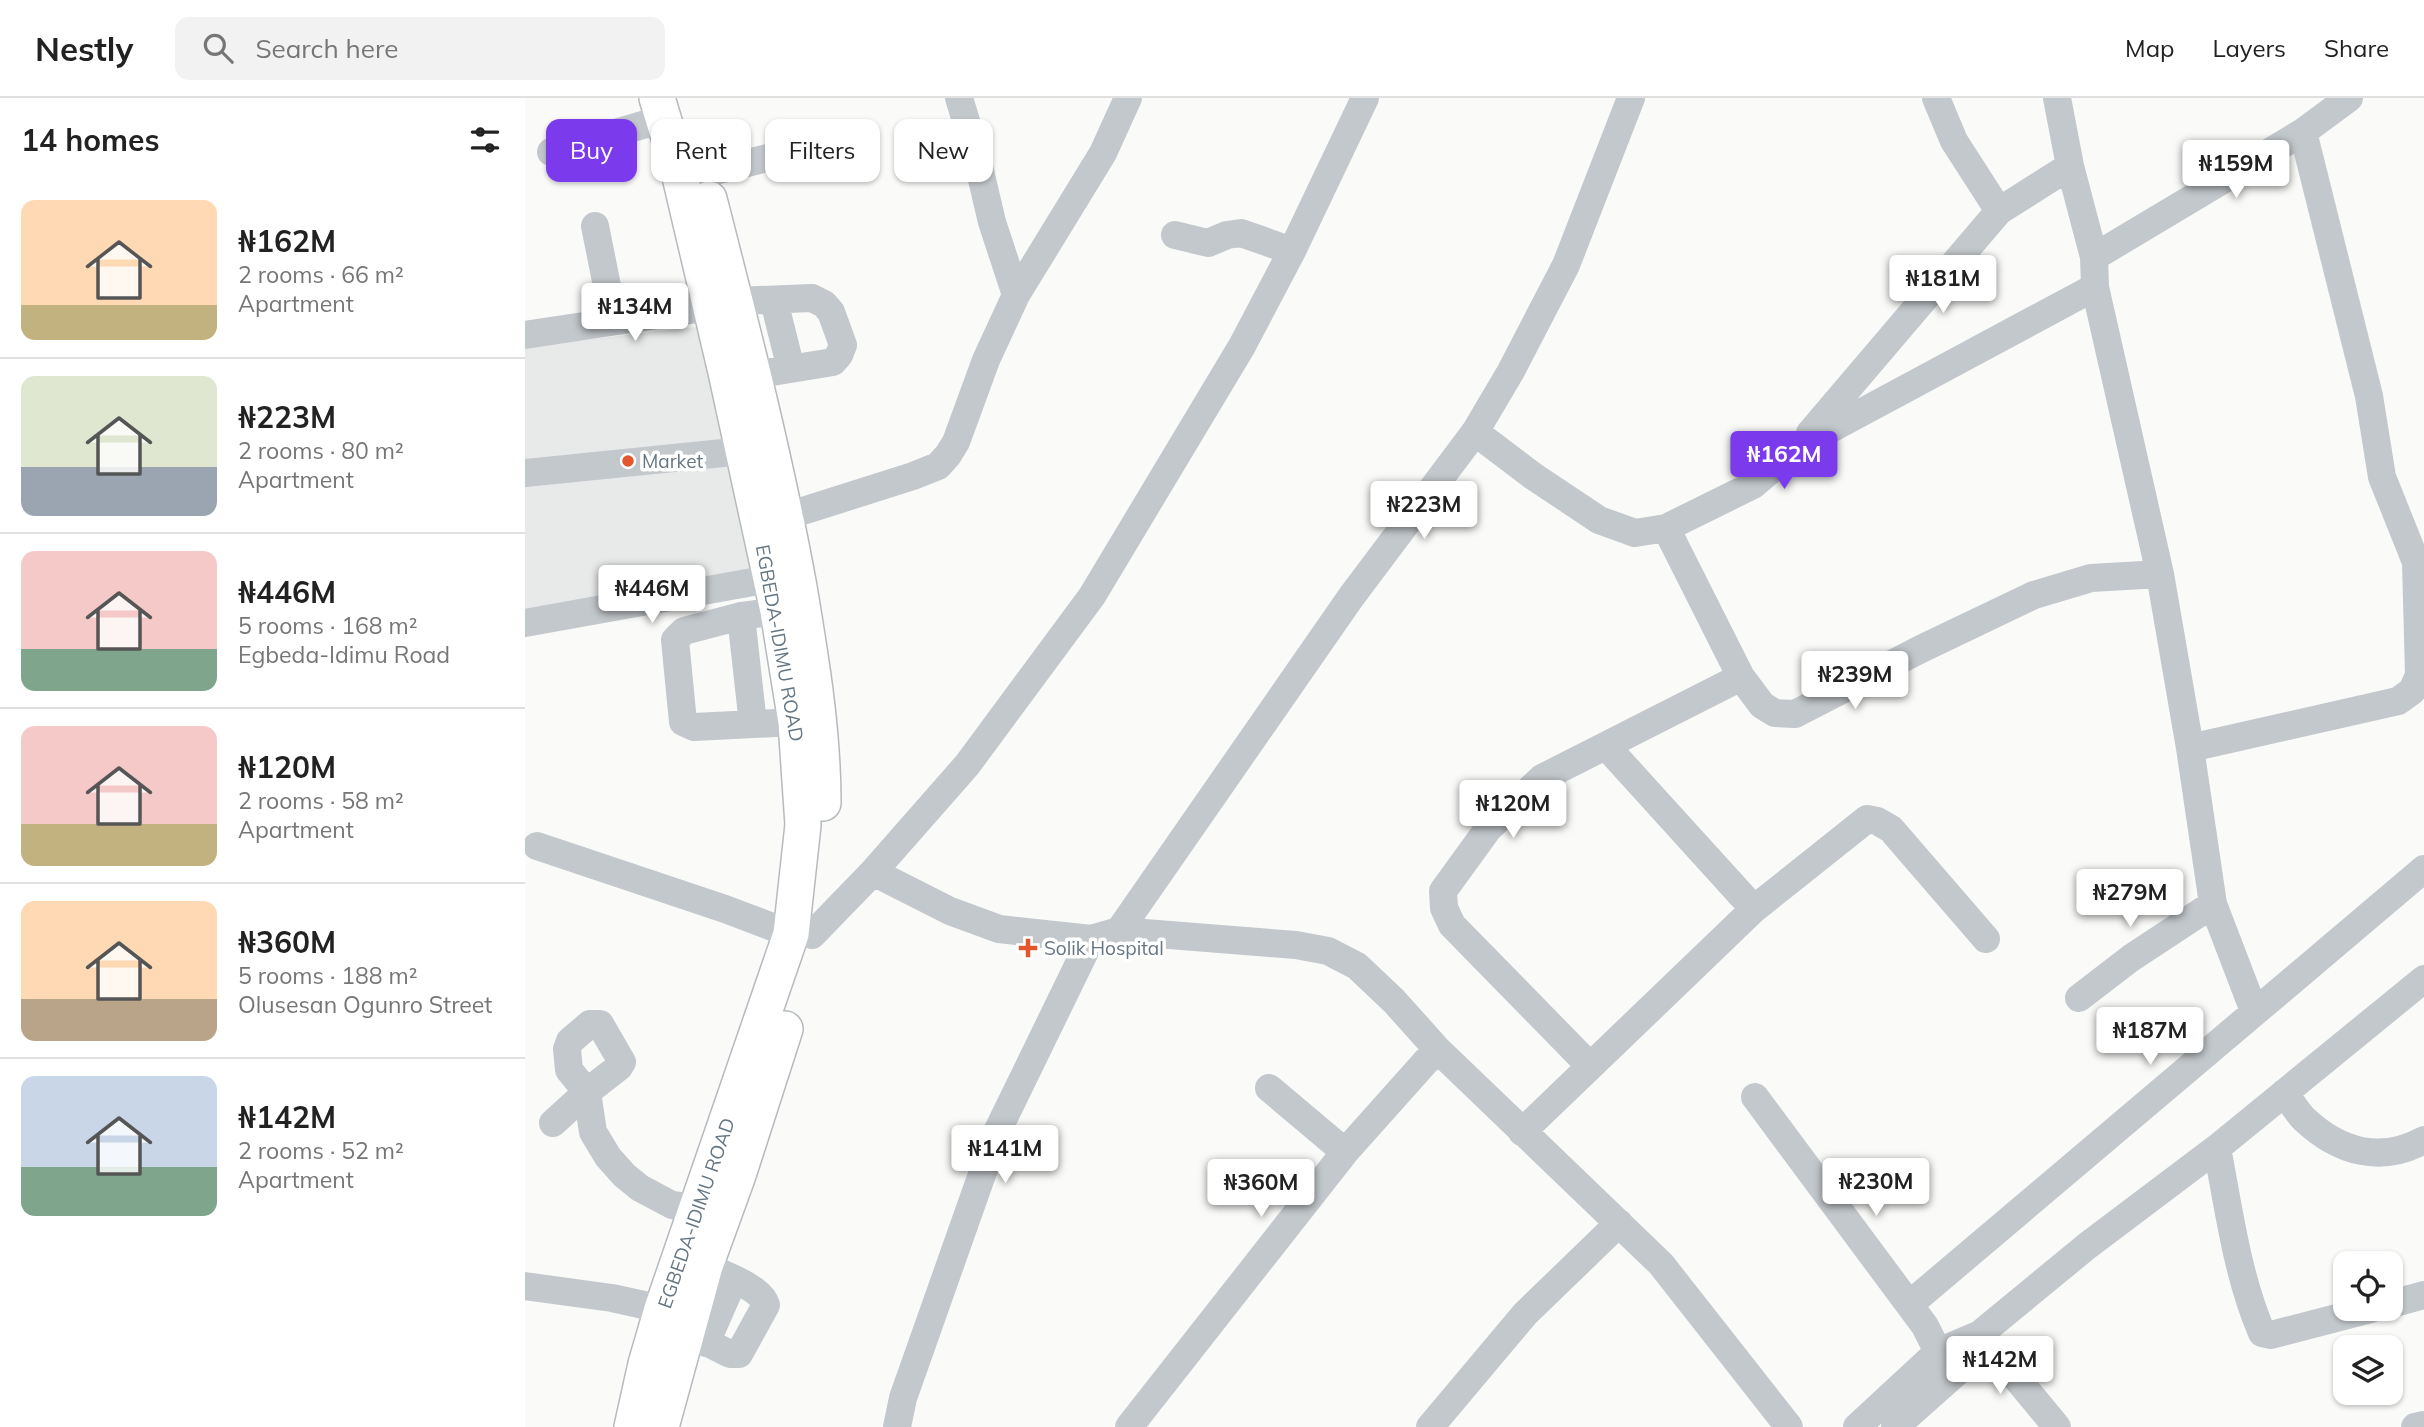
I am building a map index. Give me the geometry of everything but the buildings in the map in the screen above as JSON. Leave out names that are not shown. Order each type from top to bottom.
[{"type":"main road","name":"EGBEDA-IDIMU ROAD","points":[[632,1427],[662,1308],[696,1208],[754,1049],[802,934],[803,825],[796,722],[753,375],[723,304],[677,164],[667,105]]},
{"type":"main road","name":"EGBEDA-IDIMU ROAD","points":[[704,182],[743,446],[773,521]]},
{"type":"main road","name":"EGBEDA-IDIMU ROAD","points":[[661,1427],[720,1273],[738,1175],[778,1053],[802,934],[823,858],[823,755],[811,660],[781,587]]},
{"type":"street","points":[[959,98],[992,222],[1016,295]]},
{"type":"street","points":[[773,521],[913,476],[938,466],[948,456],[956,442],[986,360],[1016,295],[1103,152],[1128,98]]},
{"type":"street","points":[[537,846],[802,934],[873,872],[967,765],[1092,596],[1242,346],[1292,251],[1365,98]]},
{"type":"street","points":[[1119,931],[1351,597],[1475,432],[1511,371],[1566,265],[1631,98]]},
{"type":"street","points":[[1936,98],[1954,141],[1999,211]]},
{"type":"street","points":[[2057,98],[2070,166],[2094,257],[2095,288],[2160,574],[2213,904],[2254,1011]]},
{"type":"street","points":[[2094,257],[2303,132],[2349,98]]},
{"type":"street","points":[[632,119],[667,105]]},
{"type":"street","points":[[2190,748],[2398,701],[2412,691],[2419,675],[2420,556],[2382,477],[2369,396],[2303,132]]},
{"type":"street","points":[[1475,432],[1533,476],[1599,520],[1635,533],[1666,528],[1753,485],[1800,446],[1999,211],[2070,166]]},
{"type":"street","points":[[596,226],[614,321]]},
{"type":"street","points":[[1175,234],[1208,243],[1227,235],[1241,233],[1292,251]]},
{"type":"street","points":[[1800,446],[2095,288]]},
{"type":"street","points":[[525,335],[723,304],[812,298],[824,304],[831,312],[843,345],[833,362],[753,375]]},
{"type":"street","points":[[774,301],[791,369]]},
{"type":"street","points":[[525,473],[723,453],[743,446]]},
{"type":"street","points":[[1666,528],[1741,677],[1762,705],[1775,713],[1795,714],[2033,595],[2091,578],[2160,574]]},
{"type":"street","points":[[781,587],[741,616],[684,632],[675,640],[683,722],[694,727],[796,722]]},
{"type":"street","points":[[525,623],[781,587]]},
{"type":"street","points":[[741,616],[753,724]]},
{"type":"street","points":[[1590,1066],[1452,925],[1444,908],[1443,891],[1488,829],[1542,778],[1741,677]]},
{"type":"street","points":[[1606,746],[1754,909]]},
{"type":"street","points":[[1522,1132],[1754,909],[1867,819],[1891,829],[1986,939]]},
{"type":"street","points":[[1910,1304],[2424,869]]},
{"type":"street","points":[[873,872],[950,911],[999,929],[1091,939],[1119,931],[1296,945],[1328,951],[1357,966],[1394,1001],[1437,1049],[1661,1264],[1789,1427]]},
{"type":"street","points":[[2079,998],[2131,958],[2213,904]]},
{"type":"street","points":[[897,1427],[903,1398],[997,1132],[1091,939]]},
{"type":"street","points":[[1857,1427],[1948,1362],[2087,1246],[2217,1148],[2424,979]]},
{"type":"street","points":[[1129,1427],[1345,1152],[1437,1049]]},
{"type":"street","points":[[1269,1088],[1345,1152]]},
{"type":"street","points":[[554,1123],[587,1092],[593,1132],[608,1157],[624,1175],[640,1188],[672,1205],[696,1208]]},
{"type":"street","points":[[2284,1093],[2304,1119],[2343,1147],[2373,1154],[2410,1148],[2424,1140]]},
{"type":"street","points":[[1755,1097],[1910,1304],[1948,1362]]},
{"type":"street","points":[[2217,1148],[2239,1259],[2262,1333],[2271,1335],[2333,1319]]},
{"type":"street","points":[[1430,1427],[1525,1314],[1619,1223]]},
{"type":"street","points":[[697,1338],[730,1354],[739,1354],[766,1305],[764,1297],[720,1273]]},
{"type":"street","points":[[525,1286],[662,1308]]},
{"type":"street","points":[[2403,1301],[2424,1295]]},
{"type":"street","points":[[1980,1334],[2057,1427]]},
{"type":"street","points":[[1895,1427],[1948,1362]]},
{"type":"street","points":[[2415,1427],[2424,1425]]},
{"type":"shaded area","name":"Market","points":[[704,326],[752,575],[525,616],[525,347]]},
{"type":"place","name":"Market","points":[[628,461]]},
{"type":"place","name":"Solik Hospital","points":[[1028,948]]}]
